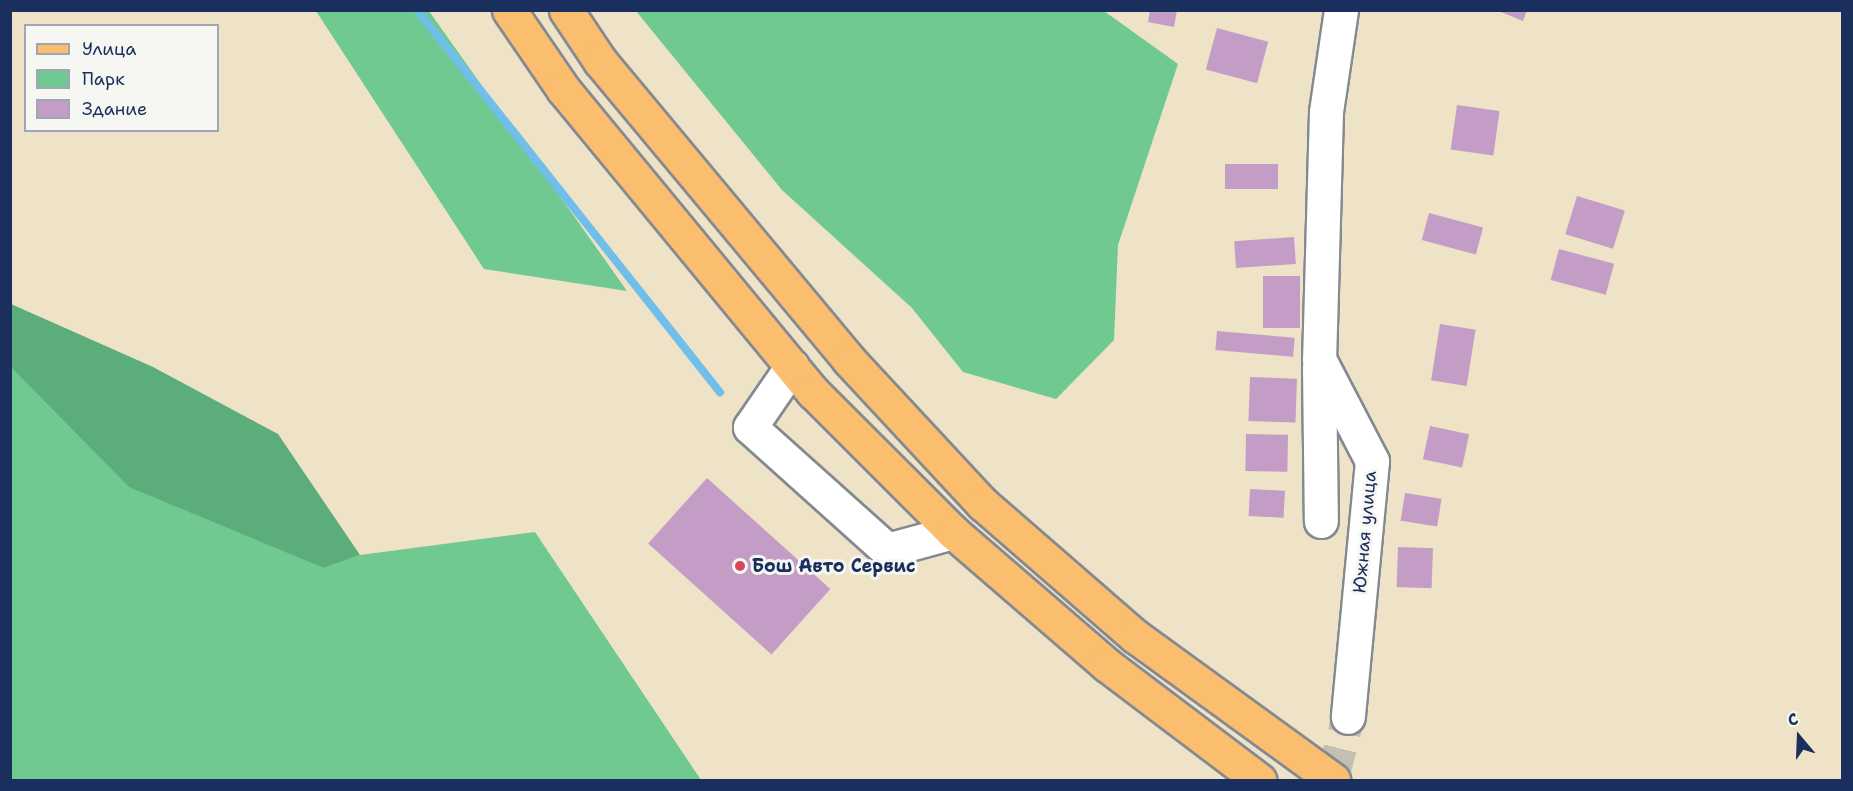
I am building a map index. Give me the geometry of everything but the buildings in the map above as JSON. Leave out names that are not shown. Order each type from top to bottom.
[{"type":"main road","points":[[509,10],[562,89],[792,366],[953,532],[1107,666],[1259,780]]},
{"type":"main road","points":[[566,10],[600,61],[849,360],[983,504],[1135,636],[1333,780]]},
{"type":"street","name":"Южная улица","points":[[1321,521],[1319,359],[1326,112],[1341,10]]},
{"type":"street","name":"Южная улица","points":[[1319,359],[1372,460],[1348,717]]},
{"type":"street","points":[[792,366],[750,428],[887,550],[953,532]]},
{"type":"green space","points":[[316,11],[429,11],[627,291],[484,269]]},
{"type":"green space","points":[[636,11],[1104,11],[1178,64],[1118,245],[1114,340],[1056,399],[963,372],[912,308],[782,190]]},
{"type":"green space","points":[[11,304],[153,367],[278,434],[360,555],[324,568],[129,487],[11,367]]},
{"type":"green space","points":[[11,367],[324,568],[360,555],[535,532],[701,780],[11,780]]},
{"type":"waterway","points":[[417,10],[720,392]]},
{"type":"tunnel","points":[[1332,780],[1348,717]]},
{"type":"place","name":"Бош Авто Сервис","points":[[740,566]]}]
